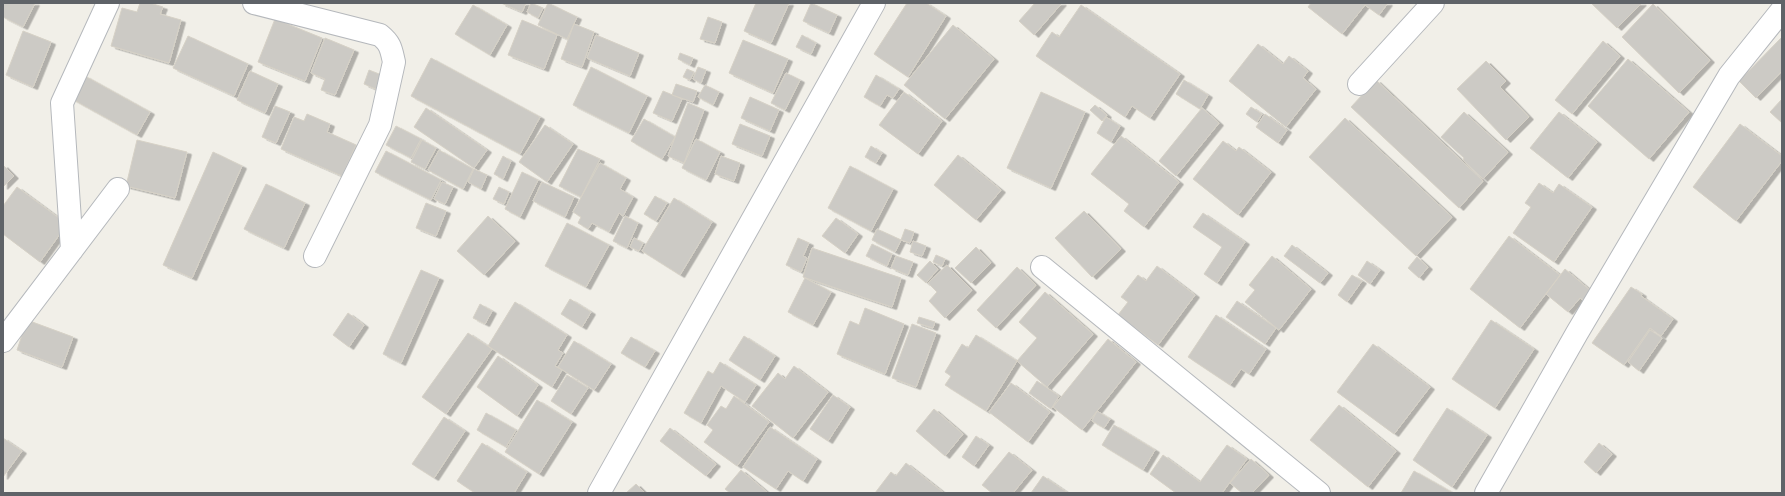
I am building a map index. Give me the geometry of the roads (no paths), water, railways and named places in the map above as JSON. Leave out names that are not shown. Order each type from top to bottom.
[{"type":"street","points":[[72,250],[62,103],[108,3]]},
{"type":"street","points":[[254,3],[380,35],[389,42],[392,53],[394,62],[380,125],[315,256]]},
{"type":"street","points":[[599,493],[874,3]]},
{"type":"street","points":[[1359,84],[1433,3]]},
{"type":"street","points":[[1486,493],[1577,332],[1729,76],[1782,10]]},
{"type":"street","points":[[3,341],[118,189]]},
{"type":"street","points":[[1042,267],[1319,493]]}]
